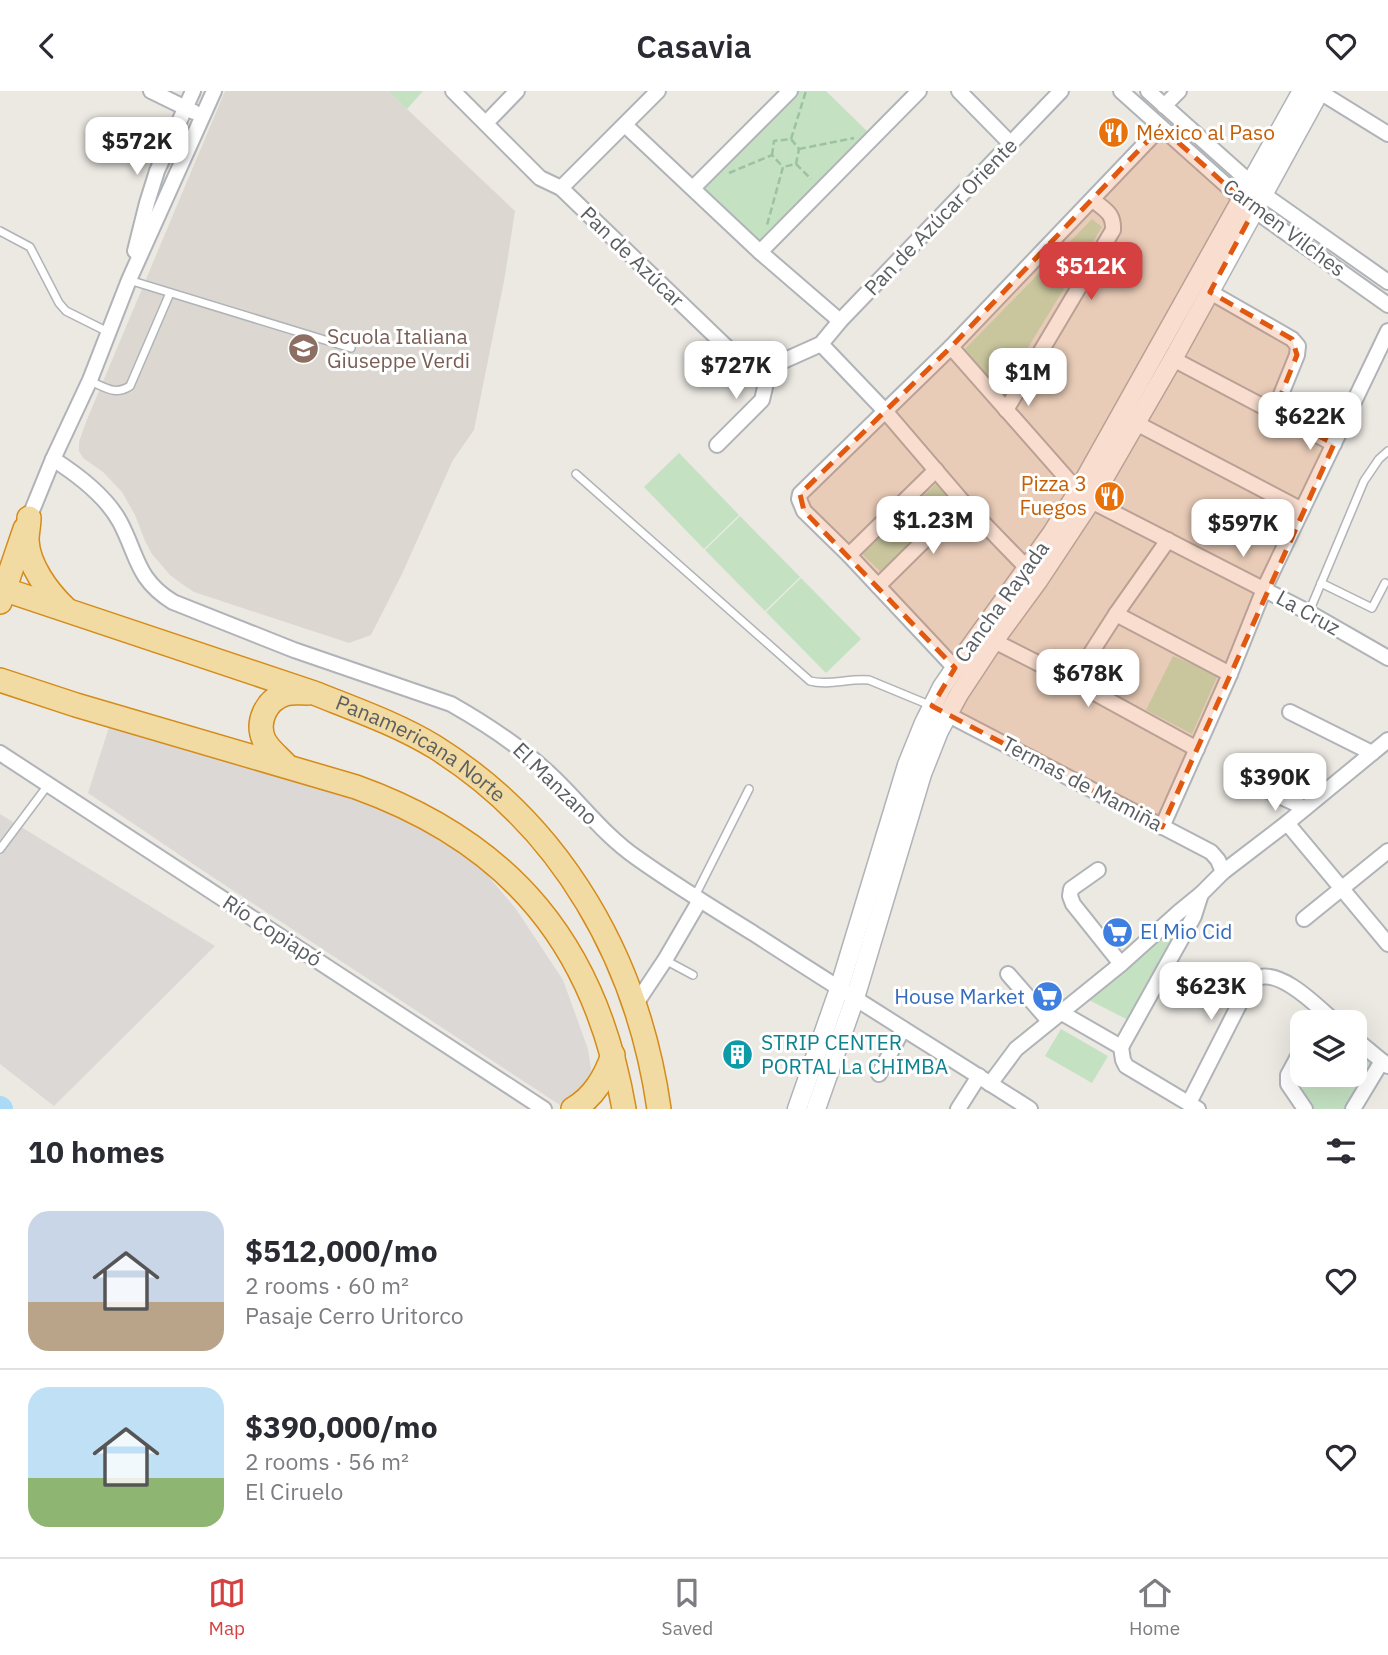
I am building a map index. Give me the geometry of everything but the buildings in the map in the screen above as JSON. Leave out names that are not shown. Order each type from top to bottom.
[{"type":"highway","points":[[0,548],[13,538],[29,518]]},
{"type":"highway","points":[[1,593],[29,518]]},
{"type":"highway","points":[[29,518],[27,540],[32,560],[46,587],[67,610]]},
{"type":"highway","name":"Panamericana Norte","points":[[1,593],[67,610],[314,693],[433,745],[476,776],[525,820],[588,902],[615,953],[635,1005],[653,1071],[659,1109]]},
{"type":"highway","points":[[0,680],[356,787],[405,806],[467,842],[517,883],[538,907],[568,950],[594,1003],[613,1055],[624,1109]]},
{"type":"highway","points":[[287,765],[265,741],[261,728],[263,714],[271,702],[282,695],[314,693]]},
{"type":"highway","points":[[573,1109],[587,1099],[600,1084],[613,1055]]},
{"type":"street","points":[[151,91],[202,116]]},
{"type":"street","points":[[129,280],[140,226],[153,182],[193,91]]},
{"type":"street","points":[[29,518],[129,280],[214,91]]},
{"type":"street","name":"Pan de Azúcar","points":[[453,91],[540,178],[561,188],[739,359],[753,364],[768,364]]},
{"type":"street","points":[[486,123],[517,91]]},
{"type":"street","points":[[561,188],[658,91]]},
{"type":"street","points":[[693,188],[790,91]]},
{"type":"street","points":[[760,251],[919,91]]},
{"type":"street","points":[[959,91],[1012,144]]},
{"type":"street","name":"Pan de Azúcar Oriente","points":[[821,344],[1060,91]]},
{"type":"street","name":"Carmen Vilches","points":[[1121,91],[1161,127],[1388,305]]},
{"type":"street","name":"Carmen Vilches","points":[[1148,91],[1252,197],[1388,282]]},
{"type":"street","points":[[1164,106],[1179,91]]},
{"type":"street","points":[[1314,91],[1388,134]]},
{"type":"street","name":"Cancha Rayada","points":[[816,1109],[907,765],[940,710],[1038,581],[1314,91]]},
{"type":"street","points":[[625,125],[760,251],[840,321]]},
{"type":"street","points":[[955,668],[804,510],[799,499],[800,494],[951,347],[1161,127]]},
{"type":"street","name":"Cancha Rayada","points":[[940,710],[955,668],[1052,533],[1085,496],[1136,423],[1210,292],[1252,197]]},
{"type":"street","points":[[1006,411],[1113,230],[1110,214],[1093,200]]},
{"type":"street","points":[[1210,292],[1292,339],[1298,346],[1297,355],[1274,412]]},
{"type":"street","points":[[1162,827],[1230,674],[1264,589],[1388,331]]},
{"type":"street","points":[[717,445],[762,400],[768,364],[783,361],[821,344],[886,412],[963,502],[1027,568]]},
{"type":"street","points":[[951,347],[1085,496]]},
{"type":"street","points":[[1173,359],[1334,444]]},
{"type":"street","points":[[1136,423],[1302,510]]},
{"type":"street","name":"El Manzano","points":[[53,459],[79,477],[107,505],[119,521],[147,580],[173,602],[294,650],[451,704],[474,717],[534,760],[568,792],[599,827],[636,857],[1030,1109]]},
{"type":"street","points":[[849,555],[936,470]]},
{"type":"street","name":"La Cruz","points":[[1085,496],[1308,612],[1388,657]]},
{"type":"street","points":[[878,586],[963,502]]},
{"type":"street","points":[[1073,681],[1115,614],[1168,540]]},
{"type":"street","points":[[1115,614],[1230,674]]},
{"type":"street","points":[[994,641],[1197,749]]},
{"type":"street","name":"Termas de Mamiña","points":[[940,710],[1211,852],[1223,872]]},
{"type":"street","points":[[1290,712],[1372,753]]},
{"type":"street","points":[[958,1109],[1016,1049],[1121,964],[1223,872],[1388,740]]},
{"type":"street","name":"Río Copiapó","points":[[0,753],[544,1109]]},
{"type":"street","points":[[1260,787],[1305,808]]},
{"type":"street","points":[[1287,823],[1388,944]]},
{"type":"street","points":[[1304,919],[1388,851]]},
{"type":"street","points":[[1098,870],[1072,890],[1070,896],[1073,904],[1121,964]]},
{"type":"street","points":[[1201,894],[1194,916],[1121,1047],[1126,1066],[1194,1106],[1254,979],[1277,978],[1299,992],[1314,1010]]},
{"type":"street","points":[[635,1005],[665,960],[698,898]]},
{"type":"street","points":[[1007,974],[1055,1016],[1121,1047]]},
{"type":"street","name":"Cancha Rayada","points":[[797,1109],[847,994]]},
{"type":"street","points":[[879,1074],[903,1029]]},
{"type":"street","points":[[1353,1109],[1385,1063],[1367,1048]]},
{"type":"street","points":[[1290,1087],[1305,1109]]},
{"type":"lane","points":[[0,231],[30,247],[59,303],[66,311],[109,333]]},
{"type":"lane","points":[[129,280],[351,348]]},
{"type":"lane","points":[[89,380],[115,392],[130,386],[170,293]]},
{"type":"lane","points":[[1308,612],[1364,481],[1388,451]]},
{"type":"lane","points":[[576,474],[810,681],[820,684],[869,681],[940,710]]},
{"type":"lane","points":[[1321,583],[1372,608],[1385,583]]},
{"type":"lane","points":[[0,849],[48,785]]},
{"type":"lane","points":[[698,898],[749,789]]},
{"type":"lane","points":[[665,960],[693,975]]},
{"type":"path","points":[[792,139],[806,91]]},
{"type":"path","points":[[799,149],[877,133]]},
{"type":"path","points":[[792,139],[799,149],[796,164]]},
{"type":"path","points":[[772,155],[774,141],[792,139]]},
{"type":"path","points":[[772,155],[783,166]]},
{"type":"path","points":[[727,174],[772,155]]},
{"type":"path","points":[[796,164],[821,190]]},
{"type":"path","points":[[783,166],[796,164]]},
{"type":"path","points":[[760,251],[783,166]]},
{"type":"highlighted area","points":[[1161,127],[1254,210],[1210,292],[1292,339],[1297,355],[1274,412],[1334,444],[1162,827],[932,706],[955,668],[804,511],[800,494],[951,347]]},
{"type":"shaded area","name":"Scuola Italiana Giuseppe Verdi","points":[[225,91],[388,91],[515,211],[505,276],[474,430],[453,460],[402,574],[371,635],[349,643],[194,592],[182,584],[170,575],[152,554],[122,492],[103,472],[83,458],[79,451],[79,442],[86,422]]},
{"type":"shaded area","points":[[110,724],[376,802],[478,864],[516,909],[563,980],[588,1049],[597,1109],[566,1109],[88,793]]},
{"type":"shaded area","points":[[0,814],[215,946],[54,1106],[0,1064]]},
{"type":"green space","points":[[388,91],[423,91],[407,109]]},
{"type":"green space","points":[[799,91],[826,91],[869,133],[760,243],[701,188]]},
{"type":"green space","points":[[1092,219],[1102,227],[1000,393],[963,351]]},
{"type":"green space","points":[[679,453],[739,515],[704,549],[644,487]]},
{"type":"green space","points":[[936,484],[953,503],[880,571],[861,553]]},
{"type":"green space","points":[[740,516],[800,577],[765,611],[705,550]]},
{"type":"green space","points":[[801,578],[861,639],[826,673],[766,612]]},
{"type":"green space","points":[[1173,656],[1218,675],[1192,734],[1146,710]]},
{"type":"green space","points":[[1177,918],[1183,921],[1128,1020],[1085,998]]},
{"type":"green space","points":[[1061,1029],[1108,1056],[1092,1083],[1045,1056]]},
{"type":"green space","points":[[1367,1052],[1379,1061],[1367,1080]]},
{"type":"green space","points":[[1298,1087],[1363,1087],[1349,1109],[1308,1109]]},
{"type":"place","name":"México al Paso","points":[[1113,133]]},
{"type":"place","name":"Scuola Italiana Giuseppe Verdi","points":[[304,349]]},
{"type":"place","name":"Pizza 3 Fuegos","points":[[1110,496]]},
{"type":"place","name":"El Mio Cid","points":[[1117,932]]},
{"type":"place","name":"House Market","points":[[1048,997]]},
{"type":"place","name":"STRIP CENTER PORTAL La CHIMBA","points":[[738,1055]]}]
